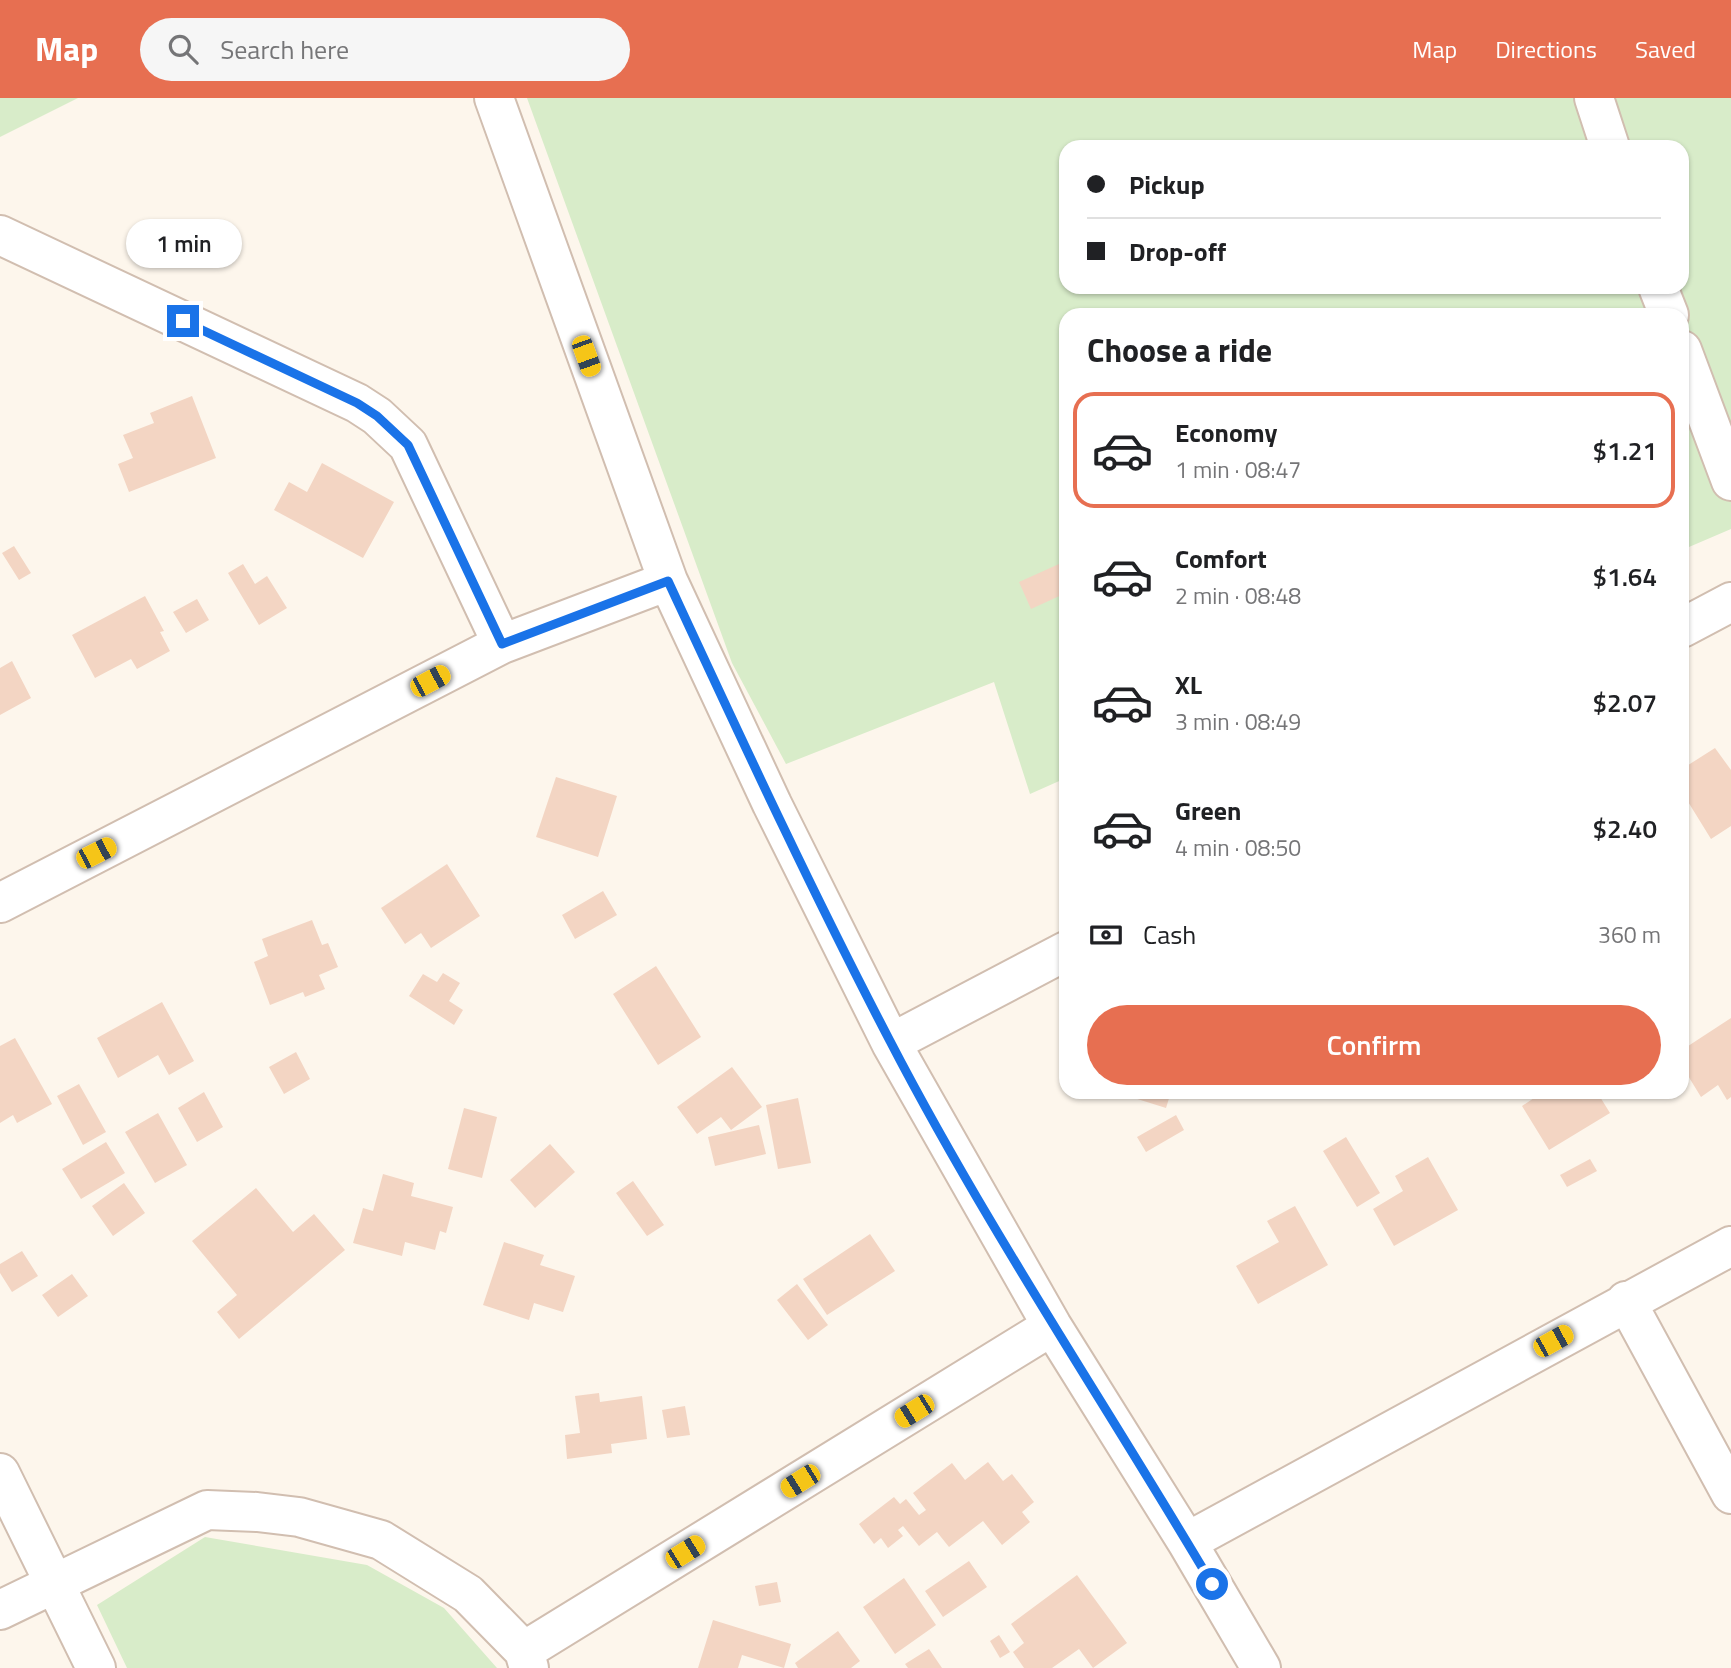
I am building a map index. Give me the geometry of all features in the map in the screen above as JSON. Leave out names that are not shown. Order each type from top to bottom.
[{"type":"street","points":[[494,98],[668,581],[772,804],[891,1043],[1052,1326],[1187,1542],[1261,1668]]},
{"type":"street","points":[[1594,98],[1608,140]]},
{"type":"street","points":[[0,235],[357,403],[377,416],[408,445],[502,644]]},
{"type":"street","points":[[1689,369],[1731,481]]},
{"type":"street","points":[[0,903],[502,644],[668,581]]},
{"type":"street","points":[[1689,624],[1731,602]]},
{"type":"street","points":[[891,1043],[1059,955]]},
{"type":"street","points":[[1187,1542],[1626,1300],[1731,1246]]},
{"type":"street","points":[[1626,1300],[1731,1494]]},
{"type":"street","points":[[0,1610],[207,1510],[299,1517],[381,1539],[468,1594],[527,1660],[1052,1326]]},
{"type":"street","points":[[0,1474],[96,1668]]},
{"type":"green space","points":[[0,98],[78,98],[0,137]]},
{"type":"green space","points":[[527,98],[1731,98],[1731,529],[1689,547],[1689,308],[1059,308],[1059,781],[1030,794],[994,682],[786,764],[732,663]]},
{"type":"green space","points":[[205,1537],[367,1565],[444,1608],[497,1668],[127,1668],[97,1605]]},
{"type":"building","points":[[192,396],[216,458],[129,492],[118,464],[133,458],[123,435],[154,423],[150,413]]},
{"type":"building","points":[[322,463],[394,502],[363,558],[274,510],[289,482],[307,492]]},
{"type":"building","points":[[14,546],[31,573],[19,580],[2,553]]},
{"type":"building","points":[[243,564],[255,584],[267,576],[287,608],[259,625],[228,573]]},
{"type":"building","points":[[1059,564],[1059,596],[1031,609],[1019,582]]},
{"type":"building","points":[[145,596],[164,631],[160,632],[170,651],[137,669],[131,659],[95,678],[72,635]]},
{"type":"building","points":[[197,599],[209,620],[186,633],[173,612]]},
{"type":"building","points":[[12,661],[31,698],[0,715],[0,668]]},
{"type":"building","points":[[1715,748],[1731,770],[1731,826],[1711,839],[1689,803],[1689,765]]},
{"type":"building","points":[[556,777],[617,796],[598,857],[536,837]]},
{"type":"building","points":[[447,864],[480,916],[431,948],[421,933],[405,944],[381,908]]},
{"type":"building","points":[[603,891],[617,915],[575,939],[562,915]]},
{"type":"building","points":[[312,920],[322,945],[328,943],[338,967],[319,975],[325,989],[305,997],[303,992],[270,1005],[254,962],[268,956],[262,939]]},
{"type":"building","points":[[656,966],[701,1037],[658,1065],[613,994]]},
{"type":"building","points":[[443,973],[460,983],[449,1001],[463,1010],[454,1025],[409,996],[423,974],[437,982]]},
{"type":"building","points":[[162,1002],[194,1061],[169,1075],[158,1055],[118,1078],[97,1038]]},
{"type":"building","points":[[1731,1018],[1731,1097],[1727,1100],[1718,1085],[1701,1097],[1689,1077],[1689,1045]]},
{"type":"building","points":[[15,1038],[52,1104],[17,1123],[13,1115],[0,1123],[0,1046]]},
{"type":"building","points":[[296,1052],[310,1079],[284,1094],[269,1067]]},
{"type":"building","points":[[732,1067],[762,1107],[731,1130],[721,1117],[697,1134],[677,1107]]},
{"type":"building","points":[[79,1084],[106,1132],[83,1145],[57,1096]]},
{"type":"building","points":[[204,1092],[223,1127],[197,1142],[178,1108]]},
{"type":"building","points":[[798,1098],[811,1163],[778,1169],[766,1105]]},
{"type":"building","points":[[1137,1099],[1169,1099],[1166,1108]]},
{"type":"building","points":[[1532,1099],[1601,1099],[1610,1113],[1549,1150],[1522,1106]]},
{"type":"building","points":[[464,1108],[497,1117],[482,1178],[448,1169]]},
{"type":"building","points":[[158,1113],[187,1165],[155,1183],[125,1132]]},
{"type":"building","points":[[1176,1115],[1184,1130],[1146,1152],[1137,1137]]},
{"type":"building","points":[[759,1125],[766,1154],[715,1166],[708,1137]]},
{"type":"building","points":[[1346,1137],[1380,1193],[1357,1207],[1323,1151]]},
{"type":"building","points":[[106,1142],[125,1173],[81,1199],[62,1169]]},
{"type":"building","points":[[550,1144],[575,1172],[535,1208],[510,1180]]},
{"type":"building","points":[[1428,1157],[1458,1210],[1394,1246],[1373,1209],[1403,1191],[1395,1176]]},
{"type":"building","points":[[1590,1159],[1597,1171],[1567,1187],[1560,1175]]},
{"type":"building","points":[[383,1174],[414,1183],[411,1196],[453,1207],[446,1233],[440,1231],[435,1250],[405,1242],[402,1256],[353,1243],[363,1208],[373,1211]]},
{"type":"building","points":[[633,1181],[664,1225],[647,1236],[616,1193]]},
{"type":"building","points":[[124,1183],[145,1213],[113,1236],[92,1206]]},
{"type":"building","points":[[256,1188],[293,1232],[314,1214],[345,1250],[239,1339],[217,1312],[237,1295],[192,1241]]},
{"type":"building","points":[[1295,1206],[1328,1265],[1258,1304],[1236,1266],[1279,1242],[1267,1221]]},
{"type":"building","points":[[870,1234],[895,1271],[827,1315],[803,1279]]},
{"type":"building","points":[[504,1242],[544,1255],[540,1265],[575,1276],[563,1312],[534,1303],[529,1320],[483,1305]]},
{"type":"building","points":[[22,1251],[38,1276],[12,1292],[0,1273],[0,1264]]},
{"type":"building","points":[[72,1274],[88,1296],[58,1317],[42,1295]]},
{"type":"building","points":[[797,1284],[828,1325],[808,1340],[777,1300]]},
{"type":"building","points":[[599,1393],[600,1402],[642,1396],[647,1439],[611,1444],[612,1453],[567,1459],[565,1435],[580,1433],[575,1396]]},
{"type":"building","points":[[685,1406],[690,1435],[667,1438],[662,1410]]},
{"type":"building","points":[[988,1462],[1003,1481],[1012,1474],[1034,1502],[1022,1512],[1030,1522],[1002,1545],[983,1521],[949,1547],[937,1532],[919,1546],[903,1526],[898,1530],[903,1536],[888,1548],[881,1538],[874,1544],[859,1524],[894,1497],[900,1504],[906,1499],[919,1515],[926,1510],[913,1493],[952,1463],[965,1480]]},
{"type":"building","points":[[969,1561],[987,1587],[943,1617],[925,1591]]},
{"type":"building","points":[[1077,1575],[1127,1643],[1093,1668],[1079,1649],[1052,1668],[1024,1668],[1013,1652],[1024,1643],[1011,1624]]},
{"type":"building","points":[[904,1578],[936,1625],[895,1654],[863,1607]]},
{"type":"building","points":[[777,1582],[781,1602],[759,1606],[755,1586]]},
{"type":"building","points":[[713,1620],[791,1644],[784,1668],[742,1655],[738,1668],[698,1668]]},
{"type":"building","points":[[838,1631],[860,1661],[851,1668],[798,1668],[795,1663]]},
{"type":"building","points":[[999,1635],[1010,1652],[1000,1658],[990,1641]]},
{"type":"building","points":[[929,1649],[942,1668],[908,1668],[905,1664]]},
{"type":"route","points":[[183,321],[357,403],[377,416],[408,445],[502,644],[668,581],[772,804],[891,1043],[1052,1326],[1212,1584]]}]
